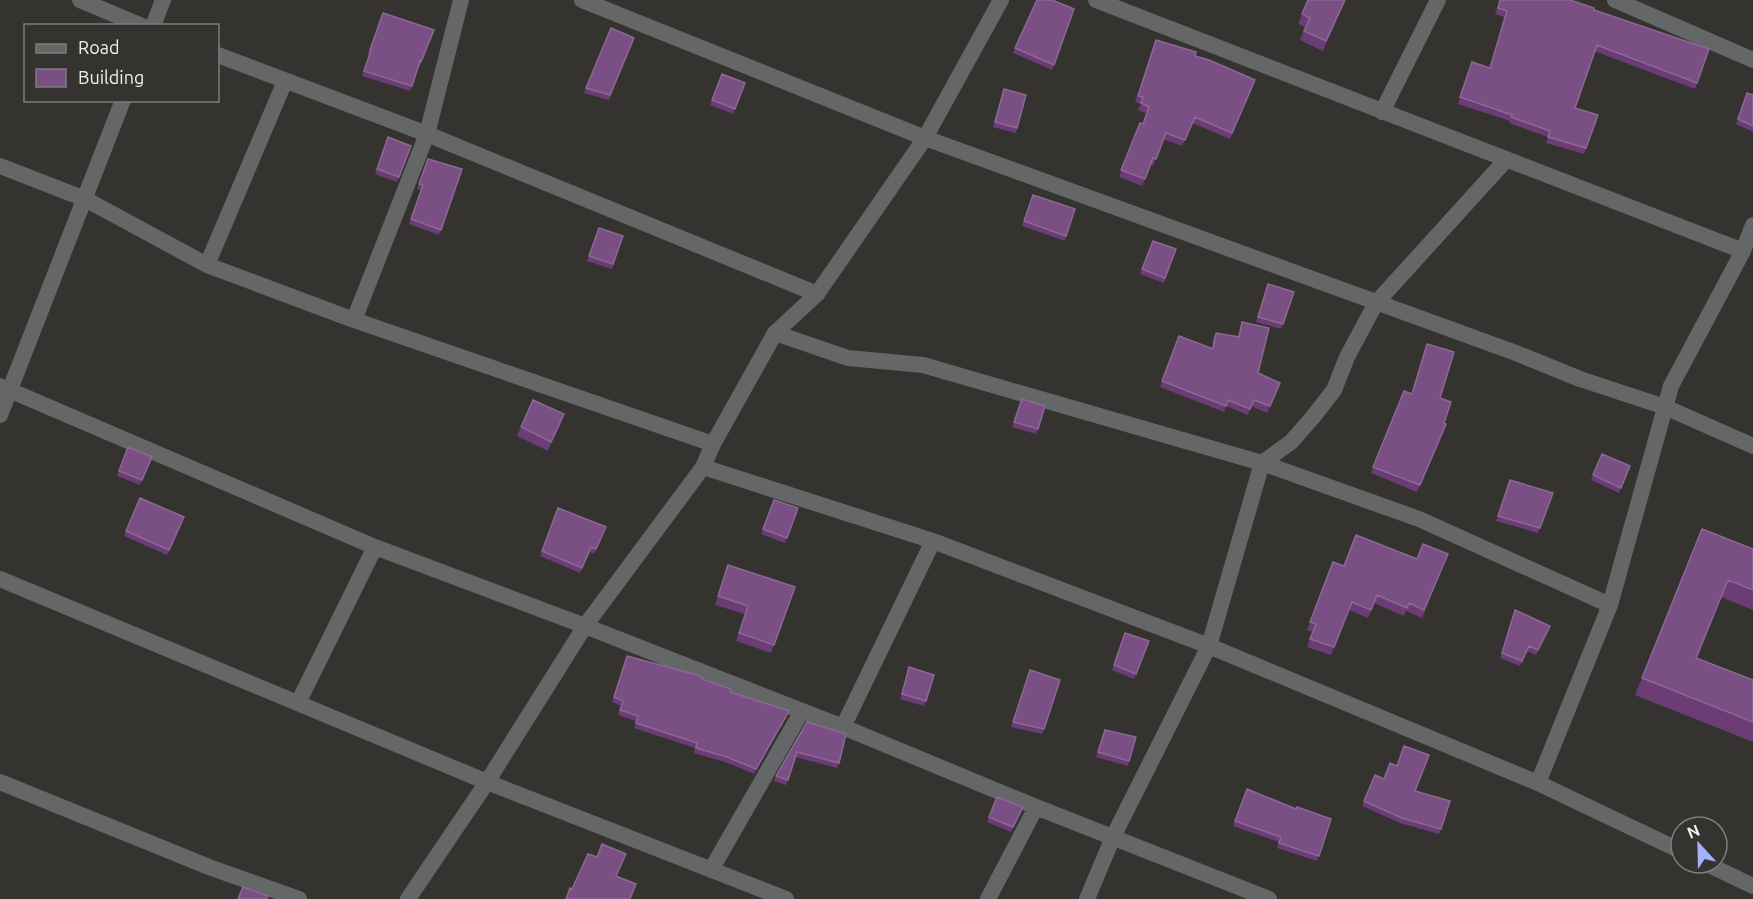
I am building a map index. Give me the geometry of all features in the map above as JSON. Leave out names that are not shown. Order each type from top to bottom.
[{"type":"street","points":[[80,0],[137,24]]},
{"type":"street","points":[[154,24],[163,0]]},
{"type":"street","points":[[354,320],[427,134],[461,0]]},
{"type":"street","points":[[582,0],[925,138],[1516,353],[1580,379],[1665,407],[1753,446]]},
{"type":"street","points":[[408,899],[487,782],[585,626],[703,467],[713,444],[775,333],[817,294],[925,138],[1001,0]]},
{"type":"street","points":[[1095,0],[1382,111],[1504,161],[1743,251]]},
{"type":"street","points":[[1382,111],[1438,0]]},
{"type":"street","points":[[1614,0],[1753,60]]},
{"type":"street","points":[[219,55],[427,134],[817,294]]},
{"type":"street","points":[[207,265],[285,81]]},
{"type":"street","points":[[0,415],[5,388],[85,199],[122,102]]},
{"type":"street","points":[[1087,899],[1113,837],[1209,645],[1262,463],[1291,442],[1334,390],[1347,357],[1376,303],[1504,161]]},
{"type":"street","points":[[0,166],[85,199],[207,265],[354,320],[713,444]]},
{"type":"street","points":[[1538,783],[1610,605],[1671,386],[1743,251],[1753,225]]},
{"type":"street","points":[[775,333],[848,358],[923,365],[1262,463],[1419,519],[1610,605]]},
{"type":"street","points":[[5,388],[375,547],[843,727],[1036,807],[1269,899]]},
{"type":"street","points":[[703,467],[933,541],[1209,645],[1538,783],[1669,845]]},
{"type":"street","points":[[843,727],[933,541]]},
{"type":"street","points":[[298,703],[375,547]]},
{"type":"street","points":[[0,579],[487,782],[786,899]]},
{"type":"street","points":[[711,870],[802,711]]},
{"type":"street","points":[[0,782],[209,867],[299,899]]},
{"type":"street","points":[[988,899],[1036,807]]},
{"type":"street","points":[[1729,874],[1753,886]]},
{"type":"building","points":[[1037,0],[1052,0],[1074,9],[1054,65],[1015,48]]},
{"type":"building","points":[[1308,0],[1345,0],[1326,41],[1304,31],[1310,18],[1302,14]]},
{"type":"building","points":[[1500,0],[1570,0],[1709,49],[1697,83],[1597,45],[1575,108],[1598,115],[1586,148],[1548,137],[1550,131],[1460,97],[1472,62],[1490,68],[1507,11],[1498,8]]},
{"type":"building","points":[[383,13],[434,30],[412,86],[364,71]]},
{"type":"building","points":[[611,28],[634,38],[610,95],[586,88]]},
{"type":"building","points":[[1156,40],[1196,52],[1195,56],[1255,80],[1232,133],[1195,117],[1185,140],[1166,133],[1145,179],[1121,170],[1149,107],[1141,103],[1143,97],[1138,96]]},
{"type":"building","points":[[722,74],[745,83],[735,109],[712,100]]},
{"type":"building","points":[[1004,89],[1026,95],[1017,128],[995,122]]},
{"type":"building","points":[[1747,93],[1753,95],[1753,126],[1738,119]]},
{"type":"building","points":[[388,137],[411,146],[399,177],[377,169]]},
{"type":"building","points":[[428,159],[462,169],[441,230],[411,219],[423,185],[419,184]]},
{"type":"building","points":[[1033,195],[1075,209],[1066,236],[1024,221]]},
{"type":"building","points":[[599,228],[623,236],[613,264],[589,256]]},
{"type":"building","points":[[1153,241],[1176,249],[1165,278],[1142,269]]},
{"type":"building","points":[[1268,284],[1294,292],[1283,324],[1258,317]]},
{"type":"building","points":[[1242,322],[1269,328],[1258,373],[1280,383],[1270,406],[1254,400],[1250,409],[1228,400],[1226,406],[1162,381],[1179,336],[1213,349],[1216,333],[1239,337]]},
{"type":"building","points":[[1427,344],[1454,352],[1440,398],[1451,402],[1444,423],[1446,424],[1420,485],[1373,467],[1404,391],[1412,394]]},
{"type":"building","points":[[1022,399],[1045,406],[1038,429],[1014,422]]},
{"type":"building","points":[[533,400],[564,414],[551,442],[521,427]]},
{"type":"building","points":[[128,447],[152,457],[142,480],[119,471]]},
{"type":"building","points":[[1602,454],[1630,466],[1621,488],[1593,475]]},
{"type":"building","points":[[1510,480],[1553,493],[1540,528],[1498,516]]},
{"type":"building","points":[[140,498],[184,517],[169,550],[126,531]]},
{"type":"building","points":[[774,500],[798,508],[787,538],[763,529]]},
{"type":"building","points":[[558,508],[606,527],[596,549],[591,547],[582,568],[542,551]]},
{"type":"building","points":[[1702,529],[1753,549],[1753,590],[1728,580],[1696,658],[1753,680],[1753,722],[1642,678]]},
{"type":"building","points":[[1356,535],[1417,559],[1423,544],[1448,554],[1424,610],[1409,603],[1407,608],[1377,595],[1371,610],[1352,602],[1334,647],[1310,639],[1316,624],[1310,622],[1333,562],[1344,566]]},
{"type":"building","points":[[728,565],[795,587],[774,645],[739,633],[748,606],[718,596]]},
{"type":"building","points":[[1515,610],[1550,626],[1538,650],[1529,646],[1522,661],[1502,653]]},
{"type":"building","points":[[1125,633],[1149,641],[1136,674],[1114,665]]},
{"type":"building","points":[[627,656],[697,675],[731,689],[730,692],[789,711],[756,769],[696,748],[697,743],[636,723],[638,716],[620,710],[623,701],[614,697]]},
{"type":"building","points":[[909,667],[934,675],[926,701],[902,694]]},
{"type":"building","points":[[1030,670],[1060,680],[1044,729],[1013,722]]},
{"type":"building","points":[[807,722],[846,734],[839,763],[797,752],[788,780],[776,776]]},
{"type":"building","points":[[1105,730],[1136,737],[1129,761],[1098,752]]},
{"type":"building","points":[[1404,746],[1429,755],[1415,791],[1450,801],[1441,829],[1402,818],[1364,801],[1375,775],[1384,779],[1390,763],[1397,766]]},
{"type":"building","points":[[1247,789],[1296,809],[1297,807],[1331,819],[1319,856],[1279,843],[1281,837],[1235,821]]},
{"type":"building","points":[[997,797],[1023,807],[1013,827],[989,817]]},
{"type":"building","points":[[602,844],[626,854],[616,876],[636,884],[630,899],[566,899],[588,854],[597,857]]},
{"type":"building","points":[[243,887],[268,896],[267,899],[238,899]]}]
